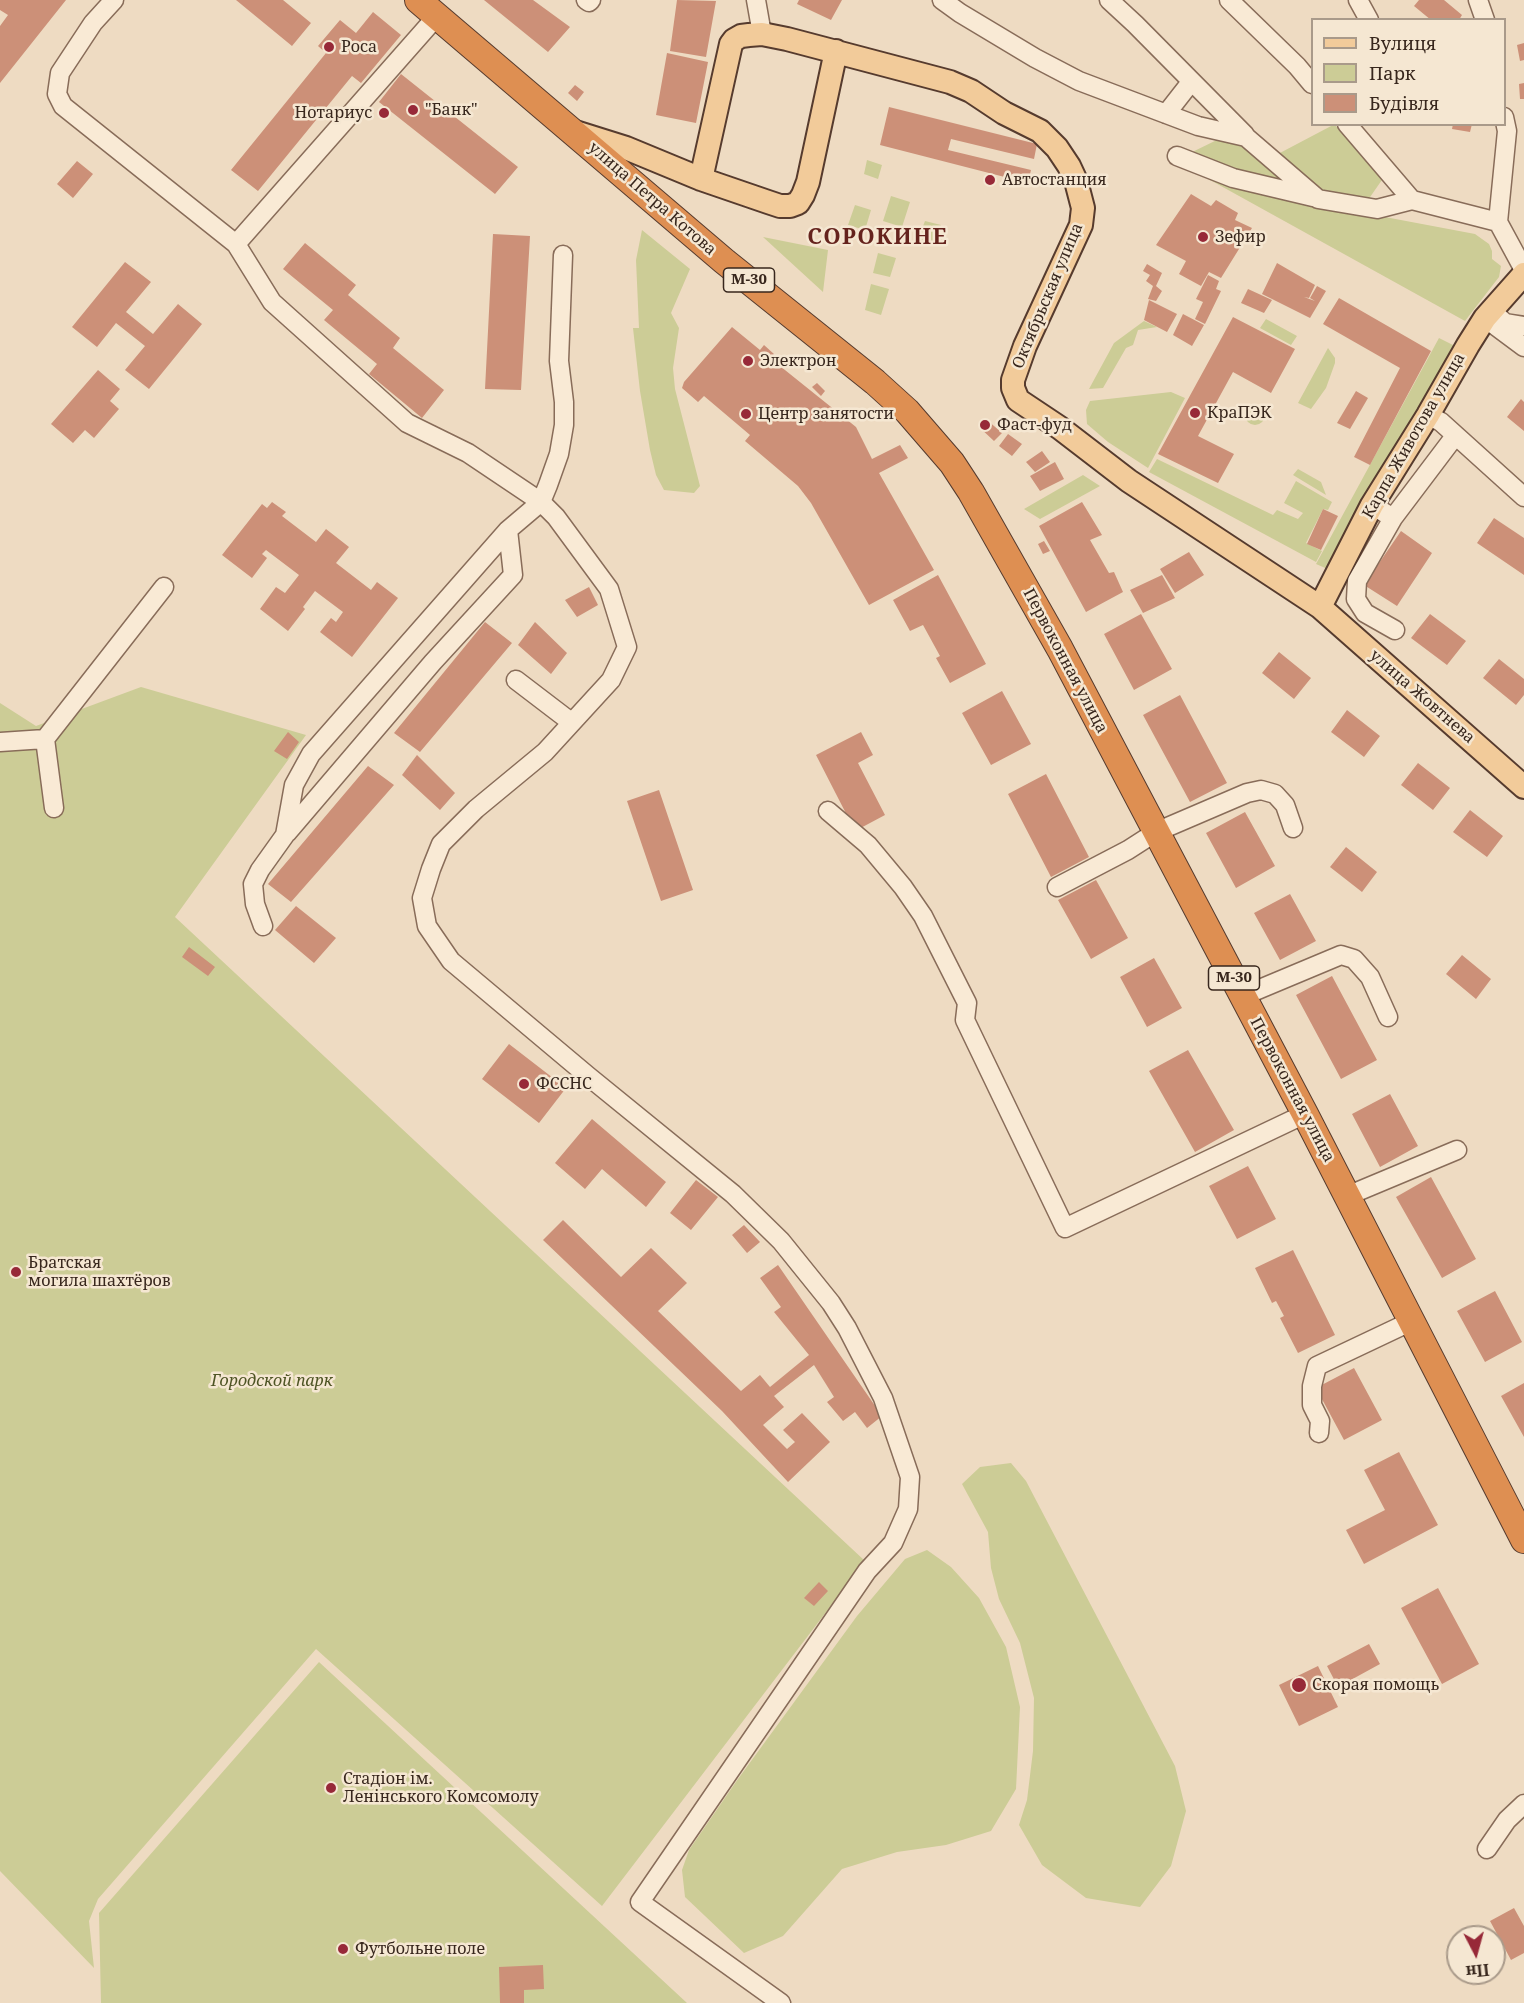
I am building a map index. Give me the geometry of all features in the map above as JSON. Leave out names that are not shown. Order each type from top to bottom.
[{"type":"highway","name":"М-30","points":[[427,8],[573,132]]},
{"type":"highway","name":"улица Петра Котова","points":[[573,132],[724,261],[875,382],[924,428]]},
{"type":"highway","name":"Первоконная улица","points":[[924,428],[952,462],[976,500],[1060,649],[1522,1530]]},
{"type":"main road","name":"Октябрьская улица","points":[[762,34],[836,51],[959,86],[1040,131],[1057,148],[1069,166],[1080,193],[1083,208],[1082,225],[1022,355],[1013,380],[1018,400],[1060,428],[1129,481],[1320,607]]},
{"type":"main road","points":[[701,179],[731,44],[741,36],[762,34]]},
{"type":"main road","points":[[573,132],[626,148],[701,179],[780,206],[790,206],[798,203],[807,182],[836,51]]},
{"type":"main road","name":"Карпа Животова улица","points":[[1320,607],[1372,506],[1428,415],[1467,345],[1488,314],[1524,272]]},
{"type":"main road","name":"улица Жовтнева","points":[[1320,607],[1524,787]]},
{"type":"street","points":[[114,0],[93,23],[60,74],[57,93],[63,105],[236,244],[272,302],[407,423],[468,453],[541,502],[556,517],[609,589],[627,647],[611,681],[545,752],[476,809],[441,844],[430,869],[423,898],[428,926],[451,960],[733,1194],[781,1241],[831,1303],[847,1328],[883,1398],[910,1477],[908,1509],[893,1543],[867,1571],[640,1902],[781,2003]]},
{"type":"street","points":[[756,0],[762,34]]},
{"type":"street","points":[[942,0],[960,13],[1079,81],[1198,126],[1246,137]]},
{"type":"street","points":[[1109,0],[1246,137],[1318,198]]},
{"type":"street","points":[[1229,0],[1297,66],[1311,83]]},
{"type":"street","points":[[1358,0],[1369,18]]},
{"type":"street","points":[[1478,0],[1484,18]]},
{"type":"street","points":[[236,244],[427,8]]},
{"type":"street","points":[[1166,114],[1191,82]]},
{"type":"street","points":[[1349,126],[1412,200]]},
{"type":"street","points":[[1506,126],[1498,222],[1524,272]]},
{"type":"street","points":[[1177,156],[1233,178],[1318,198],[1377,209],[1412,200],[1498,222]]},
{"type":"street","points":[[285,835],[294,785],[311,754],[508,530],[541,502],[558,454],[564,425],[559,361],[562,255]]},
{"type":"street","points":[[1488,314],[1505,323],[1524,326]]},
{"type":"street","points":[[1488,314],[1524,347]]},
{"type":"street","points":[[1428,415],[1441,422],[1524,497]]},
{"type":"street","points":[[1395,630],[1365,613],[1356,599],[1358,581],[1393,518],[1455,436]]},
{"type":"street","points":[[1372,506],[1393,518]]},
{"type":"street","points":[[263,926],[255,904],[253,884],[260,870],[285,835],[434,662],[513,575],[508,530]]},
{"type":"street","points":[[54,808],[45,739],[164,587]]},
{"type":"street","points":[[516,680],[571,722]]},
{"type":"street","points":[[0,742],[45,739]]},
{"type":"street","points":[[1057,887],[1128,850],[1156,832],[1247,793],[1261,790],[1275,794],[1284,805],[1293,828]]},
{"type":"street","points":[[828,811],[868,845],[924,916],[967,1003],[965,1020],[1065,1228],[1305,1114]]},
{"type":"street","points":[[1243,996],[1341,955],[1354,959],[1370,977],[1388,1017]]},
{"type":"street","points":[[1347,1196],[1457,1150]]},
{"type":"street","points":[[1319,1433],[1320,1421],[1312,1405],[1312,1386],[1317,1366],[1412,1322]]},
{"type":"street","points":[[1487,1849],[1507,1820],[1524,1804]]},
{"type":"green space","points":[[1331,126],[1336,126],[1384,177],[1368,200],[1326,196],[1278,154]]},
{"type":"green space","points":[[1221,138],[1244,141],[1302,191],[1184,156]]},
{"type":"green space","points":[[867,160],[882,165],[878,179],[864,174]]},
{"type":"green space","points":[[1183,165],[1316,204],[1475,234],[1489,244],[1492,259],[1501,266],[1499,277],[1465,321]]},
{"type":"green space","points":[[891,196],[910,202],[902,227],[883,221]]},
{"type":"green space","points":[[855,205],[871,210],[865,230],[848,225]]},
{"type":"green space","points":[[925,221],[941,225],[932,243],[918,239]]},
{"type":"green space","points":[[642,230],[690,269],[671,313],[679,328],[673,368],[675,389],[700,486],[694,493],[664,490],[656,475],[650,450],[633,328],[639,328],[636,260]]},
{"type":"green space","points":[[763,237],[828,250],[823,292]]},
{"type":"green space","points":[[878,253],[896,258],[890,277],[873,273]]},
{"type":"green space","points":[[871,284],[889,289],[881,315],[865,310]]},
{"type":"green space","points":[[1266,319],[1297,336],[1291,345],[1260,328]]},
{"type":"green space","points":[[1144,321],[1157,327],[1138,330],[1133,345],[1126,348],[1103,388],[1089,389],[1114,343]]},
{"type":"green space","points":[[1439,338],[1457,347],[1330,570],[1316,564]]},
{"type":"green space","points":[[1328,348],[1335,358],[1335,363],[1326,388],[1311,409],[1298,403]]},
{"type":"green space","points":[[1171,392],[1185,398],[1148,468],[1108,442],[1087,424],[1086,410],[1090,401]]},
{"type":"green space","points":[[1255,405],[1262,408],[1265,415],[1262,422],[1255,425],[1248,422],[1245,415],[1248,408]]},
{"type":"green space","points":[[1157,459],[1273,515],[1277,510],[1298,519],[1303,513],[1284,503],[1296,481],[1332,502],[1328,510],[1323,509],[1306,543],[1322,551],[1316,562],[1149,472]]},
{"type":"green space","points":[[1298,469],[1321,482],[1326,495],[1293,475]]},
{"type":"green space","points":[[1083,475],[1100,486],[1040,519],[1024,509]]},
{"type":"green space","name":"Городской парк","points":[[141,687],[306,735],[175,917],[865,1561],[602,1906],[316,1649],[98,1899],[89,1921],[94,1968],[0,1871],[0,703],[36,726]]},
{"type":"green space","points":[[1011,1463],[1026,1481],[1175,1766],[1186,1811],[1171,1866],[1140,1907],[1086,1898],[1042,1865],[1019,1825],[1027,1800],[1033,1751],[1034,1698],[1020,1643],[999,1599],[991,1568],[988,1532],[962,1484],[980,1467]]},
{"type":"green space","points":[[927,1550],[951,1567],[979,1598],[1006,1647],[1020,1707],[1016,1789],[991,1831],[946,1845],[897,1852],[842,1869],[783,1936],[744,1953],[685,1897],[682,1870],[689,1850],[857,1616],[905,1559]]},
{"type":"green space","name":"Стадіон ім. Ленінського Комсомолу","points":[[319,1662],[687,2003],[101,2003],[99,1913]]},
{"type":"building","points":[[0,0],[66,0],[0,83],[0,26],[8,15],[0,10]]},
{"type":"building","points":[[236,0],[283,0],[311,23],[292,46]]},
{"type":"building","points":[[484,0],[533,0],[570,27],[548,52]]},
{"type":"building","points":[[677,0],[716,1],[706,57],[670,51]]},
{"type":"building","points":[[799,0],[842,0],[831,20],[797,4]]},
{"type":"building","points":[[1419,0],[1444,0],[1462,15],[1460,18],[1429,18],[1414,6]]},
{"type":"building","points":[[373,12],[401,35],[361,83],[352,76],[258,191],[231,170],[326,53],[318,46],[340,20],[356,33]]},
{"type":"building","points":[[1524,43],[1524,60],[1520,61],[1517,45]]},
{"type":"building","points":[[667,53],[708,62],[696,123],[656,115]]},
{"type":"building","points":[[401,74],[518,167],[495,194],[379,102]]},
{"type":"building","points":[[1524,83],[1524,99],[1520,99],[1519,84]]},
{"type":"building","points":[[575,85],[584,92],[577,101],[568,93]]},
{"type":"building","points":[[889,107],[1037,144],[1034,159],[951,139],[948,150],[1031,170],[1028,183],[880,145]]},
{"type":"building","points":[[1453,126],[1472,126],[1470,132],[1452,129]]},
{"type":"building","points":[[77,161],[93,174],[73,198],[57,184]]},
{"type":"building","name":"Зефир","points":[[1191,194],[1211,206],[1216,200],[1238,213],[1235,220],[1252,228],[1221,278],[1209,272],[1201,286],[1179,274],[1186,261],[1156,245]]},
{"type":"building","points":[[493,234],[530,236],[521,390],[485,389]]},
{"type":"building","points":[[305,243],[356,285],[348,295],[400,338],[393,348],[444,390],[422,418],[369,374],[377,364],[324,320],[333,310],[283,269]]},
{"type":"building","points":[[125,262],[151,282],[126,312],[153,334],[178,304],[202,324],[149,389],[125,370],[145,346],[116,323],[97,347],[72,327]]},
{"type":"building","points":[[1277,263],[1315,285],[1309,298],[1304,297],[1315,301],[1310,298],[1317,286],[1326,291],[1310,318],[1262,294]]},
{"type":"building","points":[[1147,264],[1162,273],[1156,286],[1162,291],[1156,301],[1148,299],[1153,286],[1146,281],[1150,275],[1143,271]]},
{"type":"building","points":[[1208,275],[1219,281],[1216,289],[1221,291],[1205,324],[1195,319],[1203,302],[1196,299]]},
{"type":"building","points":[[1248,289],[1272,300],[1264,313],[1241,303]]},
{"type":"building","points":[[1339,298],[1431,351],[1370,465],[1354,457],[1400,368],[1323,324]]},
{"type":"building","points":[[1149,300],[1177,314],[1167,332],[1144,320]]},
{"type":"building","points":[[1183,314],[1204,325],[1192,346],[1173,335]]},
{"type":"building","name":"КраПЭК","points":[[1233,317],[1295,349],[1271,393],[1233,372],[1198,436],[1234,454],[1218,483],[1158,454]]},
{"type":"building","points":[[732,327],[760,350],[764,345],[774,354],[770,358],[856,427],[872,459],[900,445],[908,458],[879,473],[934,570],[869,605],[811,503],[798,486],[745,441],[750,435],[704,396],[698,402],[682,388],[684,382]]},
{"type":"building","points":[[98,370],[120,389],[110,401],[119,409],[94,438],[85,430],[73,443],[51,424]]},
{"type":"building","points":[[817,383],[825,391],[821,396],[812,387]]},
{"type":"building","points":[[1356,391],[1368,398],[1350,429],[1337,423]]},
{"type":"building","points":[[1521,399],[1524,402],[1524,431],[1507,417]]},
{"type":"building","points":[[986,419],[1002,433],[994,441],[979,427]]},
{"type":"building","points":[[1008,434],[1022,444],[1012,456],[999,446]]},
{"type":"building","points":[[1042,451],[1050,462],[1035,472],[1026,462]]},
{"type":"building","points":[[1055,462],[1064,479],[1040,491],[1030,476]]},
{"type":"building","points":[[272,502],[286,512],[282,516],[316,542],[326,529],[349,547],[336,563],[371,590],[377,582],[398,598],[352,657],[320,632],[331,618],[336,622],[343,612],[315,591],[288,631],[260,609],[276,587],[285,593],[299,575],[266,550],[262,554],[267,558],[252,578],[222,555],[262,504],[267,508]]},
{"type":"building","points":[[1082,502],[1102,535],[1090,540],[1109,573],[1114,572],[1123,592],[1086,612],[1039,526]]},
{"type":"building","points":[[1323,509],[1338,516],[1321,550],[1307,544]]},
{"type":"building","points":[[1494,518],[1524,538],[1524,575],[1477,543]]},
{"type":"building","points":[[1401,531],[1432,553],[1397,606],[1364,585]]},
{"type":"building","points":[[1044,541],[1050,551],[1043,554],[1038,544]]},
{"type":"building","points":[[1189,552],[1204,575],[1175,593],[1160,569]]},
{"type":"building","points":[[938,575],[986,664],[950,683],[936,658],[940,656],[923,625],[910,631],[893,600]]},
{"type":"building","points":[[1162,575],[1175,598],[1143,613],[1130,590]]},
{"type":"building","points":[[589,587],[598,605],[577,617],[565,600]]},
{"type":"building","points":[[1141,614],[1172,669],[1134,690],[1104,634]]},
{"type":"building","points":[[1430,614],[1466,641],[1447,665],[1411,638]]},
{"type":"building","points":[[485,622],[512,643],[420,752],[394,733]]},
{"type":"building","points":[[535,622],[567,653],[551,674],[518,645]]},
{"type":"building","points":[[1279,652],[1311,678],[1294,699],[1262,673]]},
{"type":"building","points":[[1499,659],[1524,679],[1524,695],[1516,705],[1483,678]]},
{"type":"building","points":[[1002,691],[1031,744],[991,765],[962,713]]},
{"type":"building","points":[[1180,695],[1227,783],[1190,802],[1143,715]]},
{"type":"building","points":[[1347,710],[1380,736],[1364,757],[1331,732]]},
{"type":"building","points":[[288,732],[299,742],[287,759],[274,751]]},
{"type":"building","points":[[861,732],[873,755],[858,763],[885,815],[855,831],[816,755]]},
{"type":"building","points":[[417,755],[455,793],[440,810],[402,775]]},
{"type":"building","points":[[1418,763],[1450,788],[1433,810],[1401,785]]},
{"type":"building","points":[[368,766],[394,785],[291,902],[268,884]]},
{"type":"building","points":[[1046,774],[1089,857],[1051,877],[1008,794]]},
{"type":"building","points":[[659,790],[693,890],[661,901],[627,801]]},
{"type":"building","points":[[1470,810],[1503,836],[1487,857],[1453,832]]},
{"type":"building","points":[[1245,812],[1275,866],[1236,888],[1206,833]]},
{"type":"building","points":[[1346,847],[1377,872],[1362,892],[1330,867]]},
{"type":"building","points":[[1096,880],[1128,938],[1091,959],[1058,900]]},
{"type":"building","points":[[1290,894],[1316,941],[1280,960],[1254,913]]},
{"type":"building","points":[[296,906],[336,938],[314,963],[275,930]]},
{"type":"building","points":[[189,947],[215,967],[208,976],[182,957]]},
{"type":"building","points":[[1462,955],[1491,979],[1476,999],[1446,974]]},
{"type":"building","points":[[1154,958],[1182,1008],[1147,1027],[1120,977]]},
{"type":"building","points":[[1332,976],[1377,1060],[1341,1079],[1296,995]]},
{"type":"building","name":"ФССНС","points":[[509,1044],[566,1088],[539,1123],[482,1079]]},
{"type":"building","points":[[1188,1050],[1234,1130],[1195,1152],[1149,1071]]},
{"type":"building","points":[[1390,1094],[1418,1146],[1380,1167],[1352,1114]]},
{"type":"building","points":[[592,1119],[666,1182],[646,1207],[602,1169],[585,1189],[555,1163]]},
{"type":"building","points":[[1248,1166],[1276,1219],[1237,1239],[1209,1186]]},
{"type":"building","points":[[1431,1177],[1476,1259],[1442,1278],[1396,1197]]},
{"type":"building","points":[[696,1180],[718,1197],[691,1230],[670,1213]]},
{"type":"building","points":[[563,1220],[621,1277],[651,1248],[687,1283],[658,1311],[741,1391],[760,1375],[770,1387],[809,1355],[774,1312],[781,1307],[760,1278],[778,1265],[882,1416],[867,1428],[855,1412],[843,1421],[827,1402],[834,1397],[814,1365],[774,1396],[784,1407],[763,1425],[787,1449],[795,1442],[783,1430],[802,1413],[830,1442],[788,1482],[722,1411],[543,1240]]},
{"type":"building","points":[[744,1225],[760,1242],[747,1253],[732,1235]]},
{"type":"building","points":[[1293,1250],[1335,1335],[1298,1353],[1280,1318],[1284,1316],[1276,1301],[1272,1303],[1255,1268]]},
{"type":"building","points":[[1495,1291],[1522,1342],[1485,1362],[1457,1311]]},
{"type":"building","points":[[1354,1368],[1382,1420],[1344,1440],[1316,1388]]},
{"type":"building","points":[[1524,1383],[1524,1437],[1501,1396]]},
{"type":"building","points":[[1399,1452],[1438,1525],[1364,1564],[1346,1530],[1385,1510],[1364,1470]]},
{"type":"building","points":[[819,1582],[828,1591],[814,1606],[804,1598]]},
{"type":"building","points":[[1438,1588],[1479,1664],[1442,1684],[1401,1608]]},
{"type":"building","points":[[1369,1644],[1380,1664],[1338,1687],[1327,1666]]},
{"type":"building","points":[[1318,1666],[1338,1707],[1299,1726],[1279,1685]]},
{"type":"building","points":[[1514,1908],[1524,1926],[1524,1953],[1511,1960],[1506,1951],[1506,1925],[1492,1925],[1490,1921]]},
{"type":"building","points":[[543,1965],[544,1989],[524,1990],[524,2003],[500,2003],[499,1967]]},
{"type":"place","name":"Роса","points":[[329,47]]},
{"type":"place","name":"\"Банк\"","points":[[413,110]]},
{"type":"place","name":"Нотариус","points":[[384,113]]},
{"type":"place","name":"Автостанция","points":[[990,180]]},
{"type":"place","name":"Зефир","points":[[1203,237]]},
{"type":"place","name":"Электрон","points":[[748,361]]},
{"type":"place","name":"КраПЭК","points":[[1195,413]]},
{"type":"place","name":"Центр занятости","points":[[746,414]]},
{"type":"place","name":"Фаст-фуд","points":[[985,425]]},
{"type":"place","name":"ФССНС","points":[[524,1084]]},
{"type":"place","name":"Братская могила шахтёров","points":[[16,1272]]},
{"type":"place","name":"Скорая помощь","points":[[1299,1685]]},
{"type":"place","name":"Стадіон ім. Ленінського Комсомолу","points":[[331,1788]]},
{"type":"place","name":"Футбольне поле","points":[[343,1949]]},
{"type":"district","name":"СОРОКИНЕ","points":[[878,238]]}]
